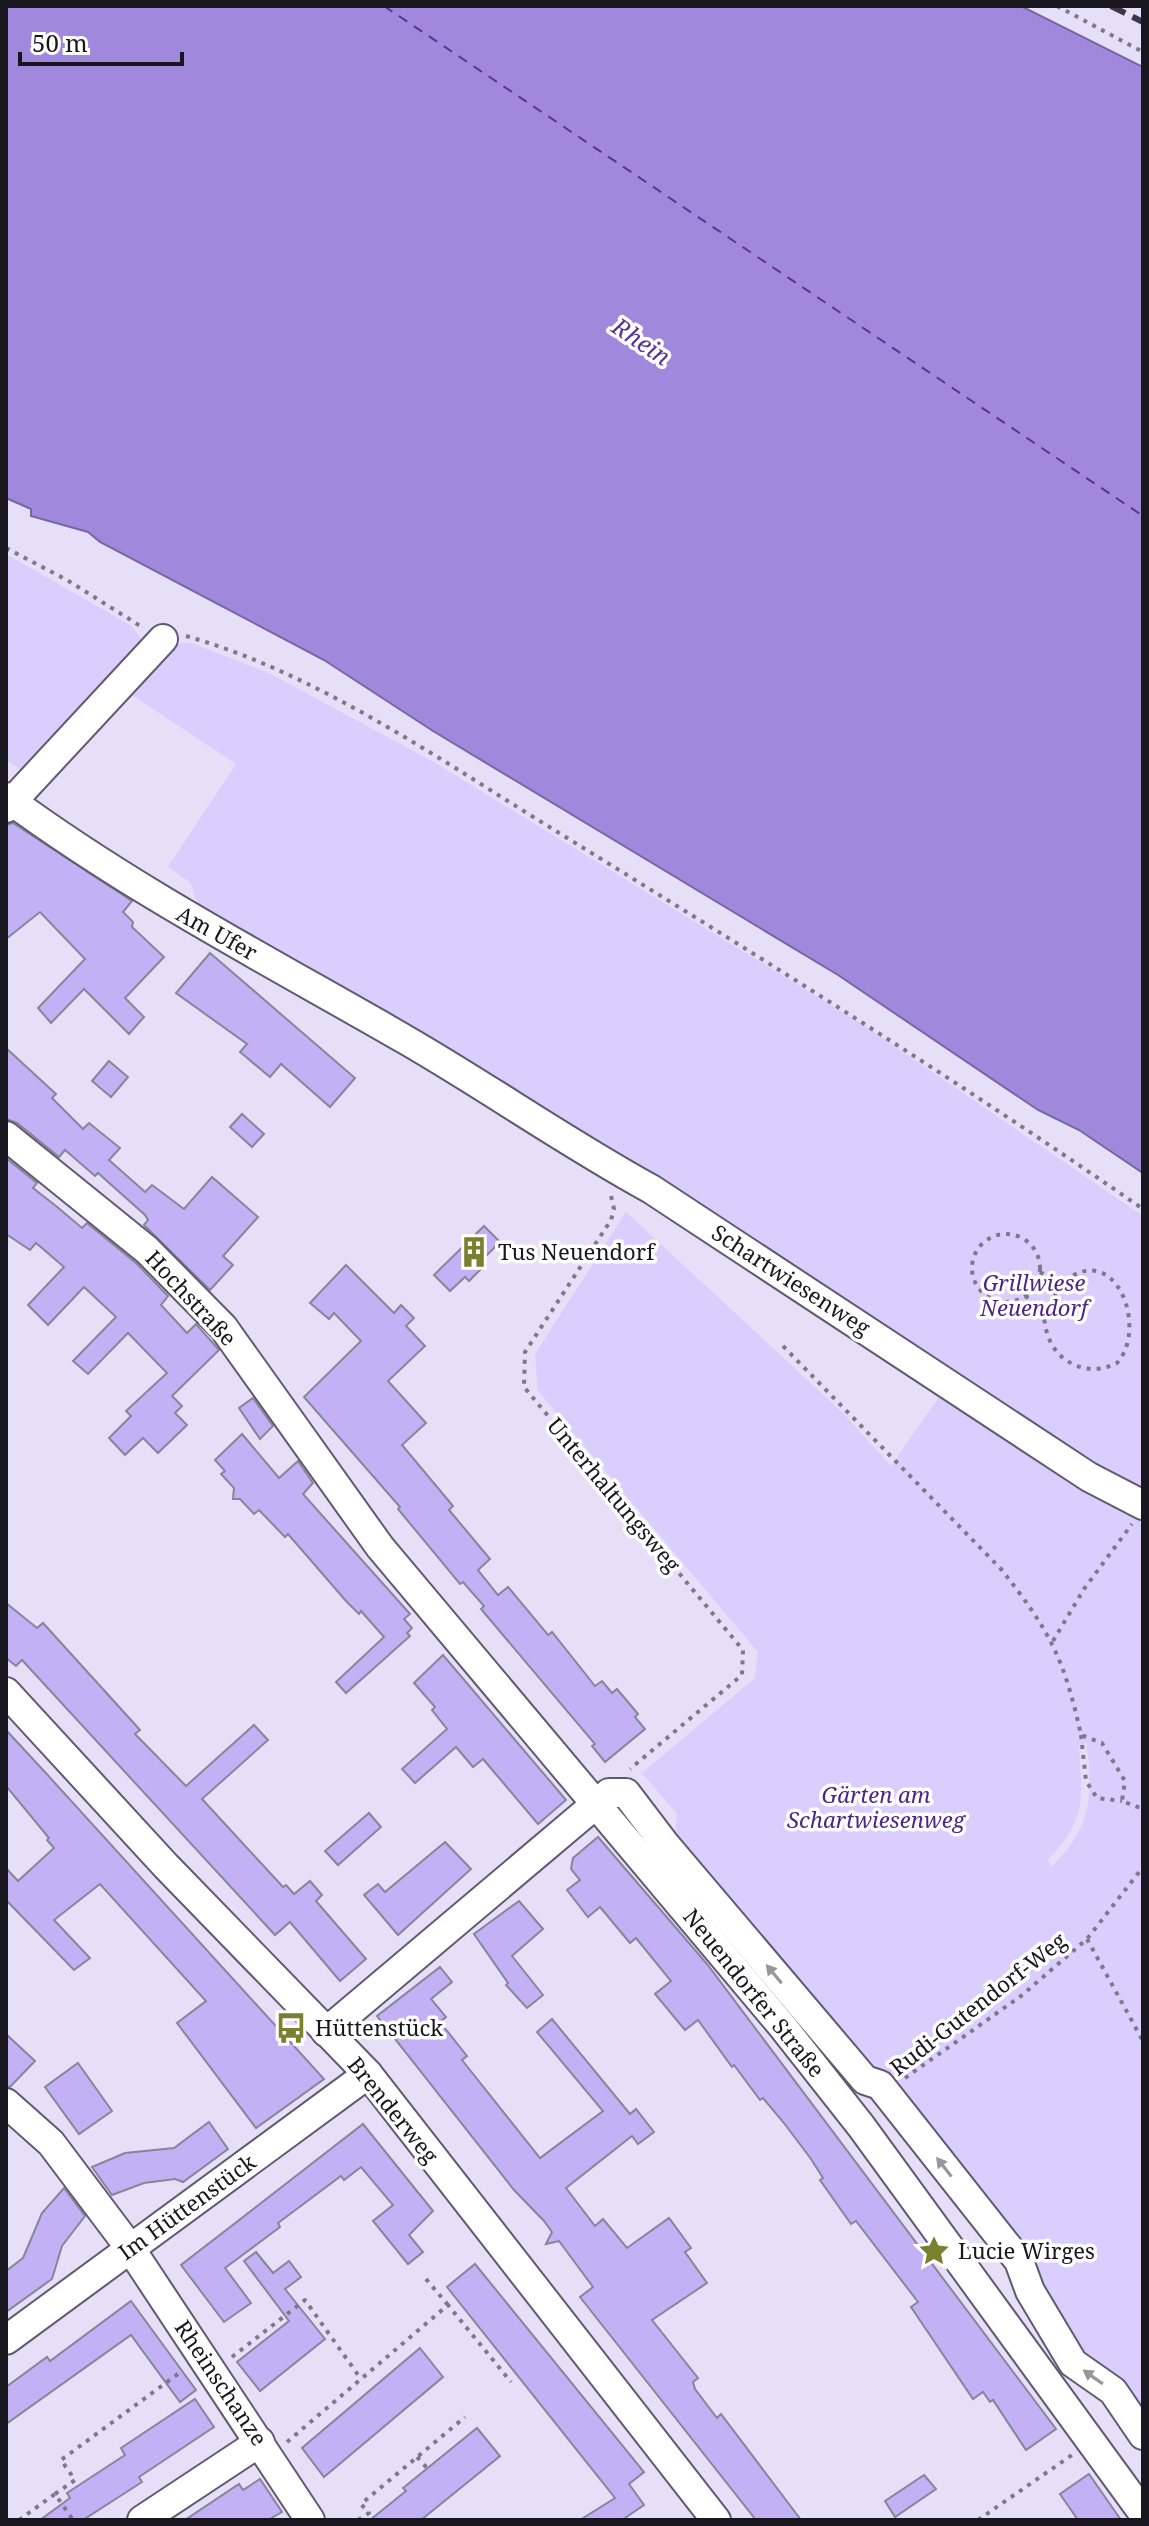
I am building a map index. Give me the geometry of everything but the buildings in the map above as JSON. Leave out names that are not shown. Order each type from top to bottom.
[{"type":"street","points":[[8,802],[163,639]]},
{"type":"street","name":"Am Ufer","points":[[8,802],[170,907],[437,1057]]},
{"type":"street","name":"Schartwiesenweg","points":[[437,1057],[624,1184],[1089,1477],[1139,1513]]},
{"type":"street","name":"Hochstraße","points":[[6,1136],[147,1250],[190,1290],[223,1327],[341,1493]]},
{"type":"street","name":"Neuendorfer Straße","points":[[341,1493],[454,1639],[603,1798],[861,2126],[1093,2439],[1143,2513]]},
{"type":"street","name":"Brenderweg","points":[[6,1692],[368,2074],[716,2520]]},
{"type":"street","points":[[326,2032],[603,1798],[626,1793],[664,1843],[865,2080],[880,2085],[1019,2261],[1030,2291],[1073,2363],[1113,2391],[1143,2435]]},
{"type":"street","name":"Im Hüttenstück","points":[[6,2340],[368,2074]]},
{"type":"street","name":"Rheinschanze","points":[[8,2110],[51,2143],[130,2248],[209,2363],[310,2520]]},
{"type":"street","points":[[142,2520],[265,2450]]},
{"type":"path","points":[[1057,6],[1143,52]]},
{"type":"path","points":[[6,548],[67,580],[163,639],[188,636],[310,685],[438,759],[930,1063],[1143,1209]]},
{"type":"path","name":"Unterhaltungsweg","points":[[603,1798],[624,1775],[742,1675],[743,1650],[524,1387],[525,1352],[611,1220],[613,1200],[624,1184]]},
{"type":"path","points":[[1012,1234],[1030,1243],[1037,1252],[1040,1272],[1025,1296],[1008,1302],[985,1295],[973,1275],[976,1252],[991,1237],[1012,1234]]},
{"type":"path","points":[[1123,1281],[1101,1271],[1085,1271],[1069,1277],[1045,1309],[1045,1333],[1052,1348],[1078,1367],[1110,1367],[1135,1347]]},
{"type":"path","points":[[1040,1272],[1060,1285]]},
{"type":"path","points":[[1025,1296],[1045,1309]]},
{"type":"path","points":[[783,1346],[1001,1569],[1053,1641],[1070,1687],[1081,1735],[1086,1781],[1097,1798],[1122,1801],[1143,1809]]},
{"type":"path","points":[[1053,1641],[1084,1589],[1139,1513]]},
{"type":"path","points":[[1081,1735],[1102,1743],[1125,1781],[1122,1801]]},
{"type":"path","name":"Rudi-Gutendorf-Weg","points":[[889,2097],[896,2084],[1021,1996],[1087,1939],[1143,1867]]},
{"type":"path","points":[[1087,1939],[1143,2041]]},
{"type":"path","points":[[426,2279],[511,2382]]},
{"type":"path","points":[[19,2520],[75,2480],[61,2460],[305,2300],[361,2379]]},
{"type":"path","points":[[265,2450],[361,2379],[448,2305]]},
{"type":"path","points":[[358,2520],[369,2513],[361,2504],[465,2417]]},
{"type":"path","points":[[978,2520],[1093,2439]]},
{"type":"path","points":[[417,2457],[427,2468]]},
{"type":"path","points":[[55,2494],[73,2520]]},
{"type":"green space","points":[[6,554],[130,625],[144,642],[23,771],[6,761]]},
{"type":"green space","name":"Grillwiese Neuendorf","points":[[178,643],[191,643],[269,673],[432,761],[862,1024],[1143,1216],[1143,1492],[1099,1468],[427,1038],[198,905],[190,882],[168,867],[236,764],[132,695],[167,649]]},
{"type":"green space","name":"Gärten am Schartwiesenweg","points":[[626,1212],[844,1414],[891,1466],[943,1391],[1143,1516],[1143,2423],[1081,2360],[904,2104],[894,2074],[870,2079],[674,1845],[677,1814],[642,1773],[755,1678],[758,1652],[538,1391],[535,1354]],"holes":[[[1086,1742],[1089,1794],[1082,1825],[1051,1867],[1048,1860],[1076,1820],[1081,1796],[1079,1747]]]},
{"type":"water","name":"Rhein","points":[[6,6],[1021,6],[1143,67],[1143,1173],[1079,1130],[1038,1110],[838,975],[433,731],[324,660],[100,542],[88,532],[31,516],[31,509],[6,498]]},
{"type":"ferry route","points":[[384,6],[1143,516]]},
{"type":"railway","points":[[1111,6],[1143,22]]},
{"type":"place","name":"Tus Neuendorf","points":[[474,1252]]},
{"type":"place","name":"Hüttenstück","points":[[291,2028]]},
{"type":"place","name":"Lucie Wirges","points":[[934,2251]]}]
